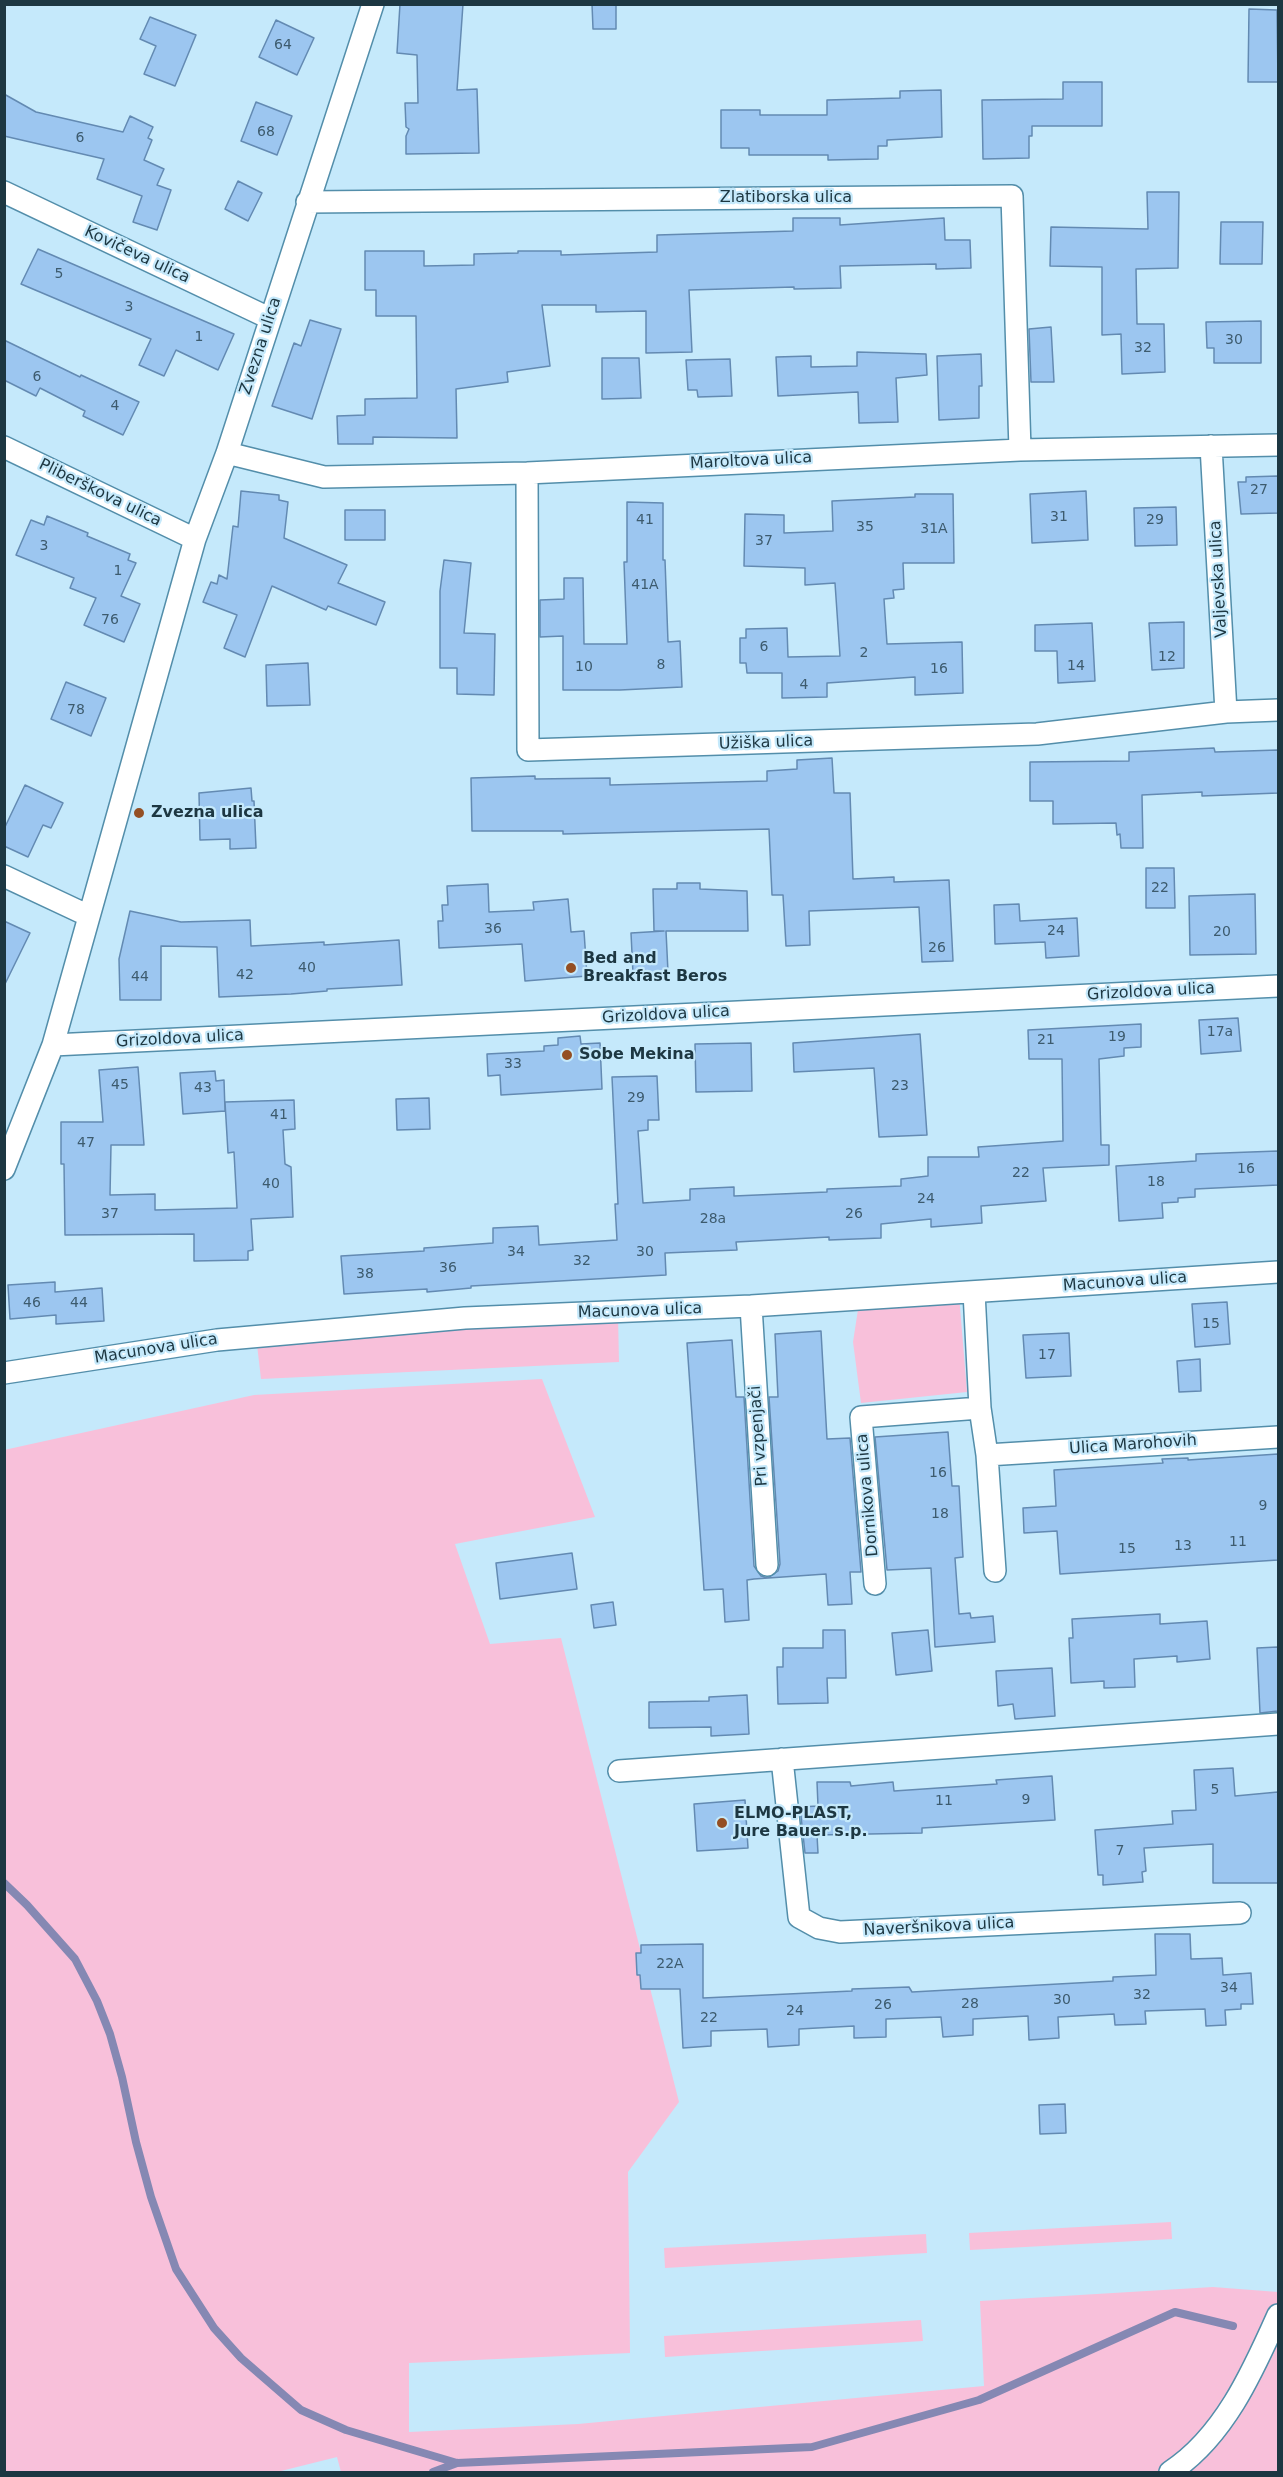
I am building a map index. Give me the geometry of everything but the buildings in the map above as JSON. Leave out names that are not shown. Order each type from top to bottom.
[{"type":"street","name":"Zvezna ulica","points":[[6,1161],[53,1045],[195,539],[227,453],[269,318],[373,4]]},
{"type":"street","name":"Kovičeva ulica","points":[[4,192],[269,318]]},
{"type":"street","name":"Zlatiborska ulica","points":[[308,202],[1012,196],[1020,450]]},
{"type":"street","name":"Maroltova ulica","points":[[227,453],[324,477],[527,473],[1020,450],[1278,445]]},
{"type":"street","name":"Valjevska ulica","points":[[1211,446],[1226,712]]},
{"type":"street","name":"Pliberškova ulica","points":[[4,447],[195,539]]},
{"type":"street","name":"Užiška ulica","points":[[527,473],[528,750],[1037,734],[1226,712],[1278,711]]},
{"type":"street","points":[[4,876],[89,916]]},
{"type":"street","name":"Grizoldova ulica","points":[[53,1045],[1278,986]]},
{"type":"street","name":"Macunova ulica","points":[[4,1373],[229,1339],[465,1318],[751,1306],[1278,1272]]},
{"type":"street","points":[[974,1292],[980,1408],[987,1455],[995,1571]]},
{"type":"street","name":"Pri vzpenjači","points":[[751,1306],[767,1565]]},
{"type":"street","name":"Dornikova ulica","points":[[875,1584],[861,1417],[980,1408]]},
{"type":"street","name":"Ulica Marohovih","points":[[987,1455],[1278,1437]]},
{"type":"street","points":[[619,1771],[1278,1725]]},
{"type":"street","name":"Naveršnikova ulica","points":[[782,1759],[799,1917],[819,1928],[840,1932],[1240,1913]]},
{"type":"street","points":[[1170,2472],[1188,2461],[1205,2442],[1239,2394],[1278,2315]]},
{"type":"shaded area","points":[[959,1295],[967,1392],[861,1403],[853,1342],[859,1303]]},
{"type":"shaded area","points":[[618,1316],[619,1362],[261,1379],[256,1336]]},
{"type":"shaded area","points":[[542,1379],[595,1517],[455,1544],[490,1644],[561,1638],[679,2102],[628,2172],[630,2353],[409,2363],[409,2432],[578,2424],[984,2386],[980,2301],[1213,2287],[1278,2292],[1278,2472],[341,2472],[337,2457],[277,2472],[5,2472],[4,1450],[254,1395]]},
{"type":"shaded area","points":[[1171,2222],[1172,2239],[970,2250],[969,2233]]},
{"type":"shaded area","points":[[926,2234],[927,2253],[665,2268],[664,2248]]},
{"type":"shaded area","points":[[921,2320],[923,2341],[665,2357],[664,2336]]},
{"type":"waterway","points":[[4,1883],[75,1959],[97,2001],[110,2034],[122,2077],[151,2197],[176,2269],[214,2328],[241,2358],[301,2410],[346,2430],[457,2463],[812,2447],[979,2400],[1175,2312],[1233,2326]]},
{"type":"waterway","points":[[433,2472],[457,2463]]},
{"type":"place","name":"Zvezna ulica","points":[[139,813]]},
{"type":"place","name":"Bed and Breakfast Beros","points":[[571,968]]},
{"type":"place","name":"Sobe Mekina","points":[[567,1055]]},
{"type":"place","name":"ELMO-PLAST, Jure Bauer s.p.","points":[[722,1823]]}]
